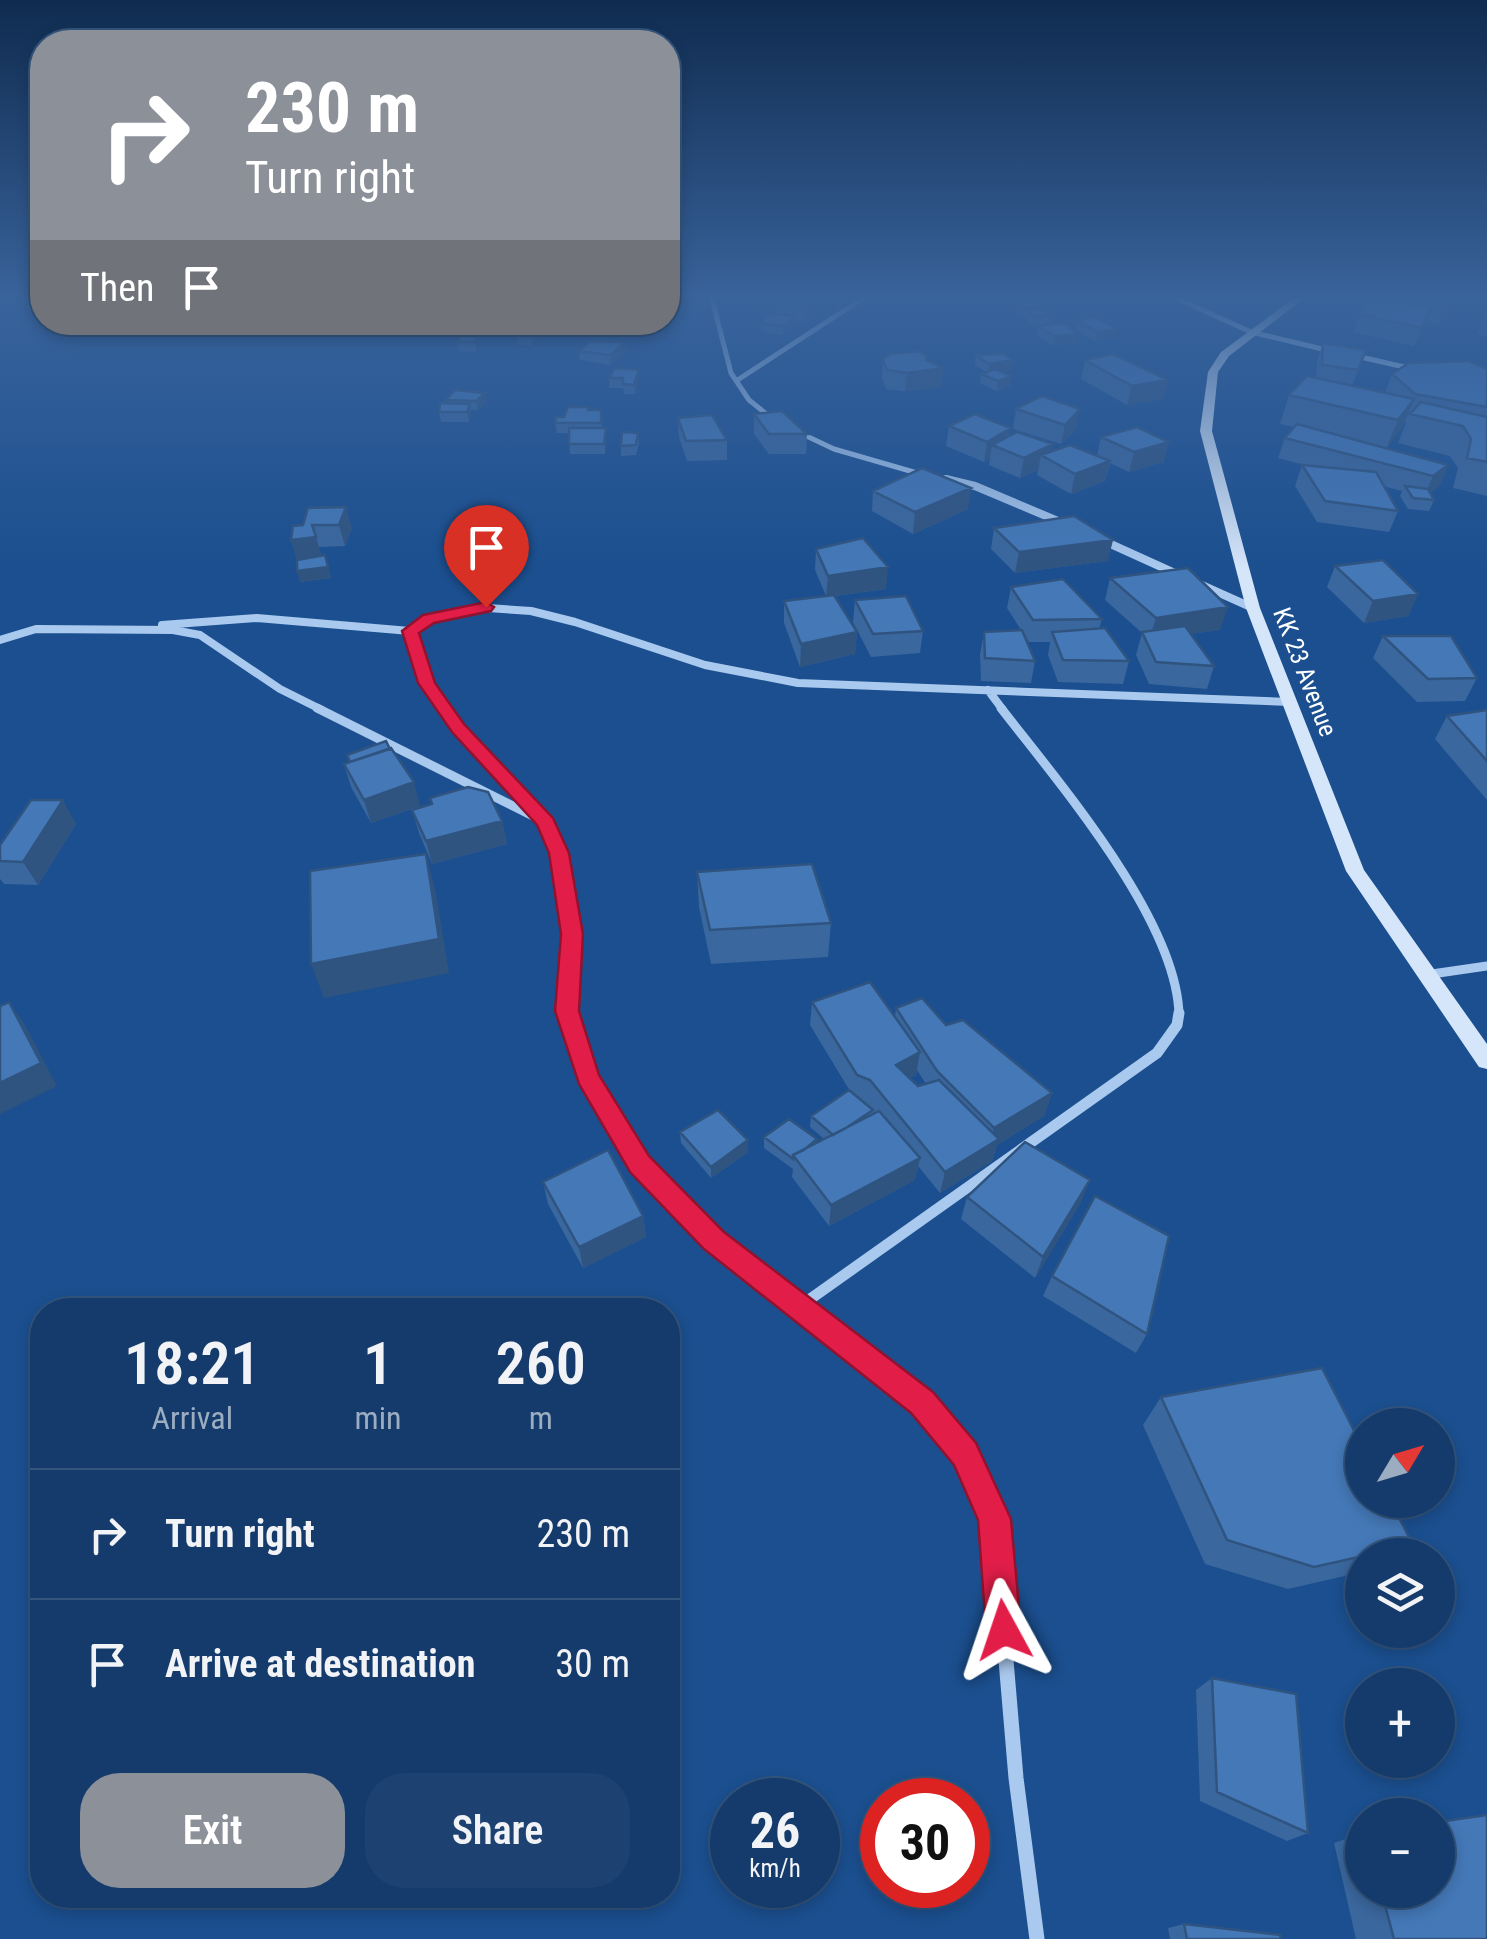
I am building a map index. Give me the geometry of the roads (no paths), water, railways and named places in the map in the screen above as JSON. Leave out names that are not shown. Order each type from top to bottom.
[{"type":"main road","name":"KK 23 Avenue","points":[[1211,389],[1206,431],[1254,608],[1355,870],[1487,1061]]},
{"type":"street","points":[[741,389],[750,405],[779,424]]},
{"type":"street","points":[[793,430],[834,449],[891,467],[974,486],[1074,528]]},
{"type":"street","points":[[1091,535],[1254,608]]},
{"type":"street","points":[[132,630],[212,619],[256,618],[410,631],[428,619],[456,610],[512,608],[744,676],[841,685],[1290,702]]},
{"type":"street","points":[[0,640],[36,629],[173,630],[200,635],[280,688],[546,822]]},
{"type":"street","points":[[410,631],[426,683],[458,728],[546,822],[559,853],[572,934],[567,1011],[588,1077],[640,1164],[714,1240],[922,1403],[965,1454],[994,1519],[1016,1778],[1037,1939]]},
{"type":"street","points":[[799,1307],[1157,1053],[1180,1020],[1175,973],[1144,907],[988,690]]},
{"type":"street","points":[[1424,975],[1487,966]]}]
